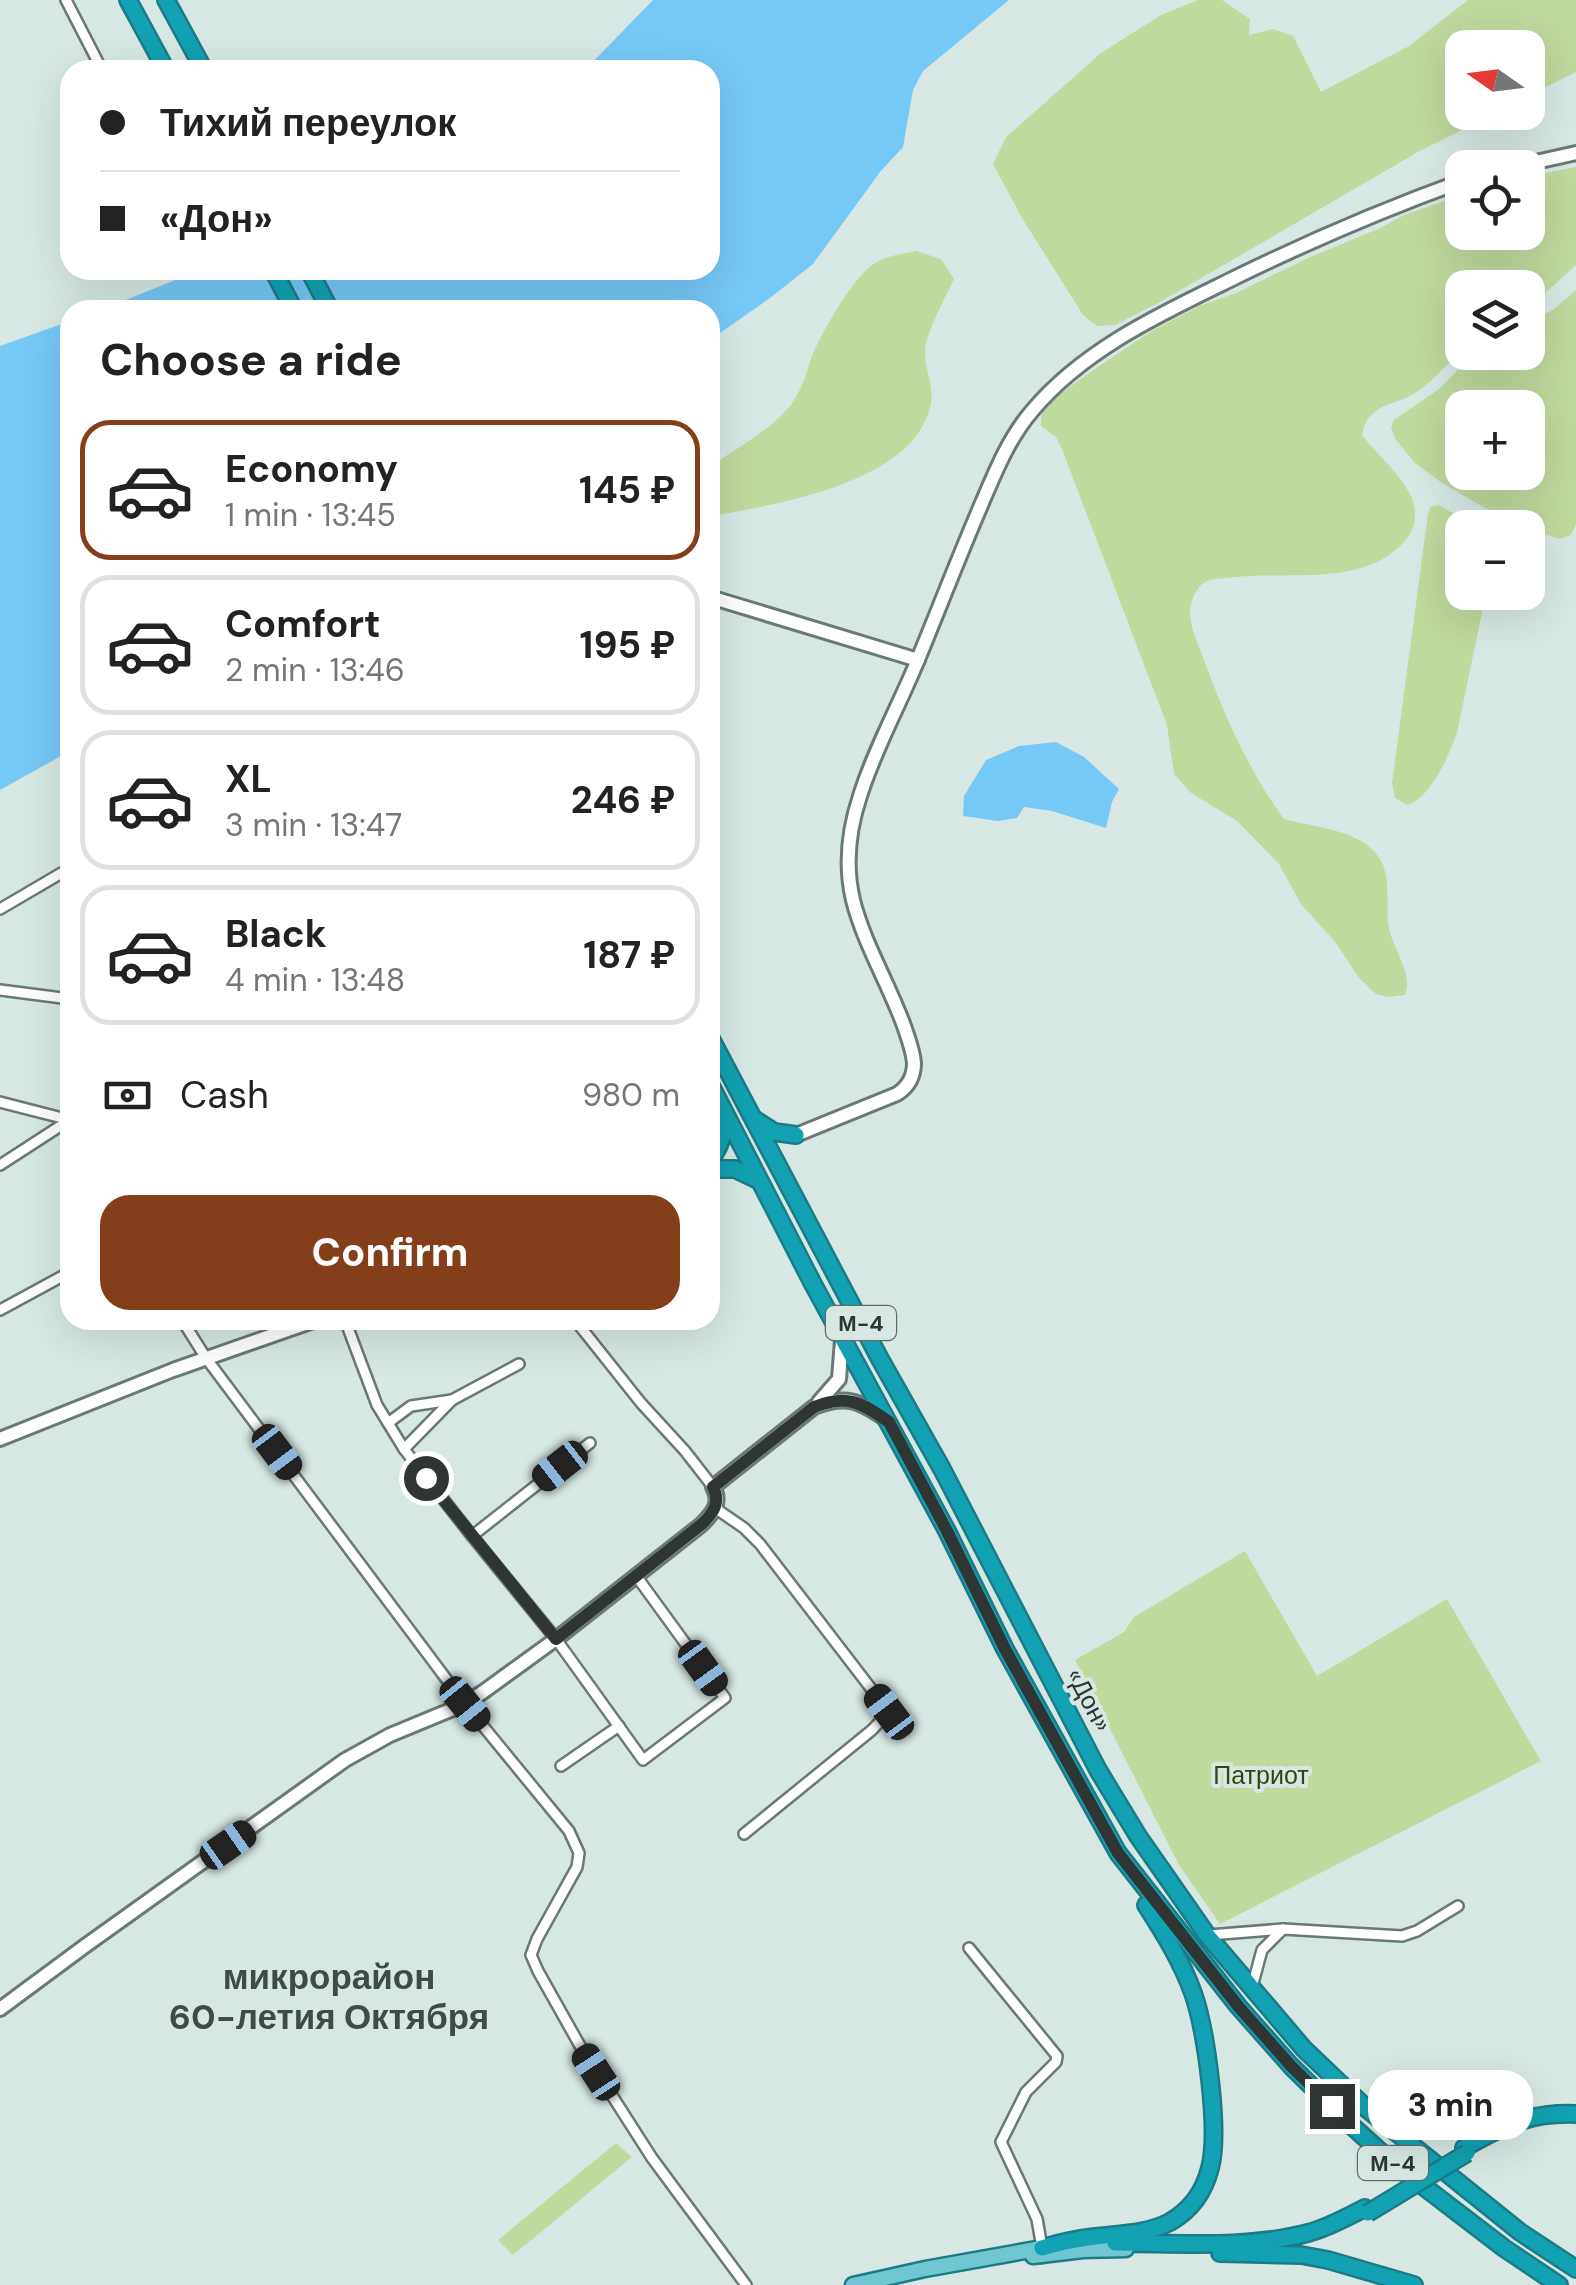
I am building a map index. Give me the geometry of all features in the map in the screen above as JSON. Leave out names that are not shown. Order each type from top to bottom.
[{"type":"highway","points":[[128,0],[161,60]]},
{"type":"highway","points":[[166,0],[199,60]]},
{"type":"highway","name":"«Дон»","points":[[720,1057],[942,1469],[1098,1770],[1126,1818],[1207,1935],[1304,2048],[1367,2109],[1520,2232],[1576,2269]]},
{"type":"highway","name":"«Дон»","points":[[720,1103],[947,1531],[1013,1665],[1118,1853],[1238,2006],[1352,2126],[1490,2238],[1559,2285]]},
{"type":"highway","points":[[720,1146],[722,1107]]},
{"type":"highway","points":[[750,1116],[774,1132],[796,1135]]},
{"type":"highway","points":[[782,1175],[782,1152],[796,1135]]},
{"type":"highway","points":[[720,1168],[746,1173],[761,1183]]},
{"type":"highway","points":[[1042,2252],[1076,2240],[1143,2231],[1169,2222],[1198,2197],[1212,2165],[1213,2135],[1201,2018],[1173,1949],[1118,1853]]},
{"type":"highway","points":[[1166,2249],[1312,2240],[1495,2130],[1537,2116],[1576,2118]]},
{"type":"highway","points":[[1042,2252],[1114,2243],[1275,2240],[1310,2233],[1366,2210]]},
{"type":"highway","points":[[1166,2249],[1301,2255],[1414,2285]]},
{"type":"main road","points":[[1545,160],[1576,153]]},
{"type":"main road","points":[[796,1135],[897,1094],[906,1088],[914,1067],[899,1011],[854,906],[848,864],[852,824],[879,745],[1008,444],[1034,408],[1073,370],[1171,308],[1287,252],[1445,188]]},
{"type":"main road","points":[[720,601],[918,660]]},
{"type":"main road","points":[[0,1439],[287,1330]]},
{"type":"main road","points":[[0,2010],[344,1760],[390,1735],[465,1704],[556,1639],[702,1524],[715,1498],[831,1390],[839,1379],[842,1335]]},
{"type":"main road","points":[[814,1407],[851,1400],[889,1422]]},
{"type":"main road","points":[[853,2285],[925,2269],[1042,2252],[1166,2249]]},
{"type":"street","points":[[66,0],[97,60]]},
{"type":"street","points":[[0,909],[60,874]]},
{"type":"street","points":[[0,990],[60,998]]},
{"type":"street","points":[[0,1102],[60,1119]]},
{"type":"street","points":[[0,1165],[60,1128]]},
{"type":"street","points":[[0,1310],[60,1277]]},
{"type":"street","points":[[188,1330],[465,1704],[566,1826],[579,1854],[578,1866],[532,1956],[578,2044],[652,2158],[746,2285]]},
{"type":"street","points":[[192,1330],[193,1338]]},
{"type":"street","points":[[349,1330],[369,1387],[404,1449],[556,1639],[644,1760],[725,1698],[637,1576]]},
{"type":"street","points":[[583,1330],[715,1498],[760,1544],[889,1712],[744,1834]]},
{"type":"street","points":[[404,1449],[452,1400],[520,1364]]},
{"type":"street","points":[[388,1422],[411,1406],[452,1400]]},
{"type":"street","points":[[472,1536],[590,1443]]},
{"type":"street","points":[[561,1766],[619,1726]]},
{"type":"street","points":[[1207,1935],[1282,1930],[1402,1936],[1458,1906]]},
{"type":"street","points":[[1252,1990],[1262,1950],[1282,1930]]},
{"type":"street","points":[[969,1948],[1057,2056],[1056,2062],[1026,2092],[1001,2142],[1037,2218],[1042,2252]]},
{"type":"green space","points":[[1198,0],[1222,0],[1250,19],[1249,35],[1273,29],[1293,36],[1321,92],[1409,46],[1468,0],[1576,0],[1576,72],[1545,88],[1545,30],[1445,30],[1445,130],[1462,130],[1160,302],[1115,325],[1097,326],[1083,315],[993,164],[1006,137],[1101,53],[1161,15]]},
{"type":"green space","points":[[1576,167],[1576,265],[1545,293],[1545,270],[1445,270],[1445,367],[1421,389],[1375,411],[1365,425],[1362,435],[1412,499],[1414,522],[1408,537],[1392,553],[1352,570],[1210,580],[1203,583],[1191,604],[1193,630],[1228,720],[1259,781],[1284,819],[1360,840],[1381,860],[1387,882],[1389,929],[1407,978],[1405,995],[1388,997],[1376,994],[1359,978],[1336,943],[1301,904],[1279,864],[1237,821],[1191,793],[1174,774],[1167,725],[1062,449],[1056,437],[1041,426],[1041,415],[1056,397],[1092,371],[1150,332],[1199,306],[1236,293],[1404,215],[1445,201],[1445,250],[1545,250],[1545,173]]},
{"type":"green space","points":[[916,251],[941,259],[954,279],[926,343],[932,396],[920,430],[901,452],[844,484],[720,515],[720,460],[763,431],[790,406],[846,294],[872,265]]},
{"type":"green space","points":[[1576,290],[1576,524],[1571,535],[1560,539],[1545,534],[1545,510],[1490,510],[1454,490],[1545,490],[1545,390],[1445,390],[1445,485],[1415,463],[1391,428],[1394,420],[1439,389],[1457,370],[1545,370],[1545,314]]},
{"type":"green space","points":[[1438,505],[1447,510],[1445,610],[1482,610],[1457,733],[1431,785],[1407,805],[1395,798],[1392,783],[1430,507]]},
{"type":"green space","name":"Патриот","points":[[1245,1551],[1317,1676],[1447,1599],[1541,1761],[1220,1924],[1179,1865],[1075,1660],[1124,1632],[1134,1617]]},
{"type":"green space","points":[[616,2143],[632,2157],[513,2255],[498,2240]]},
{"type":"water","points":[[653,0],[1009,0],[923,71],[913,90],[903,147],[813,264],[720,333],[720,300],[126,300],[175,280],[720,280],[720,60],[595,60]]},
{"type":"water","points":[[60,325],[60,757],[0,790],[0,346]]},
{"type":"water","points":[[1056,742],[1084,757],[1119,789],[1106,828],[1052,811],[1024,807],[1017,818],[998,821],[963,816],[964,796],[986,760],[1019,746]]},
{"type":"district","name":"микрорайон 60-летия Октября","points":[[329,1997]]},
{"type":"route","points":[[426,1478],[556,1639],[709,1518],[718,1499],[713,1487],[814,1407],[851,1400],[878,1414],[889,1422],[1005,1649],[1118,1853],[1238,2006],[1332,2106]]}]
